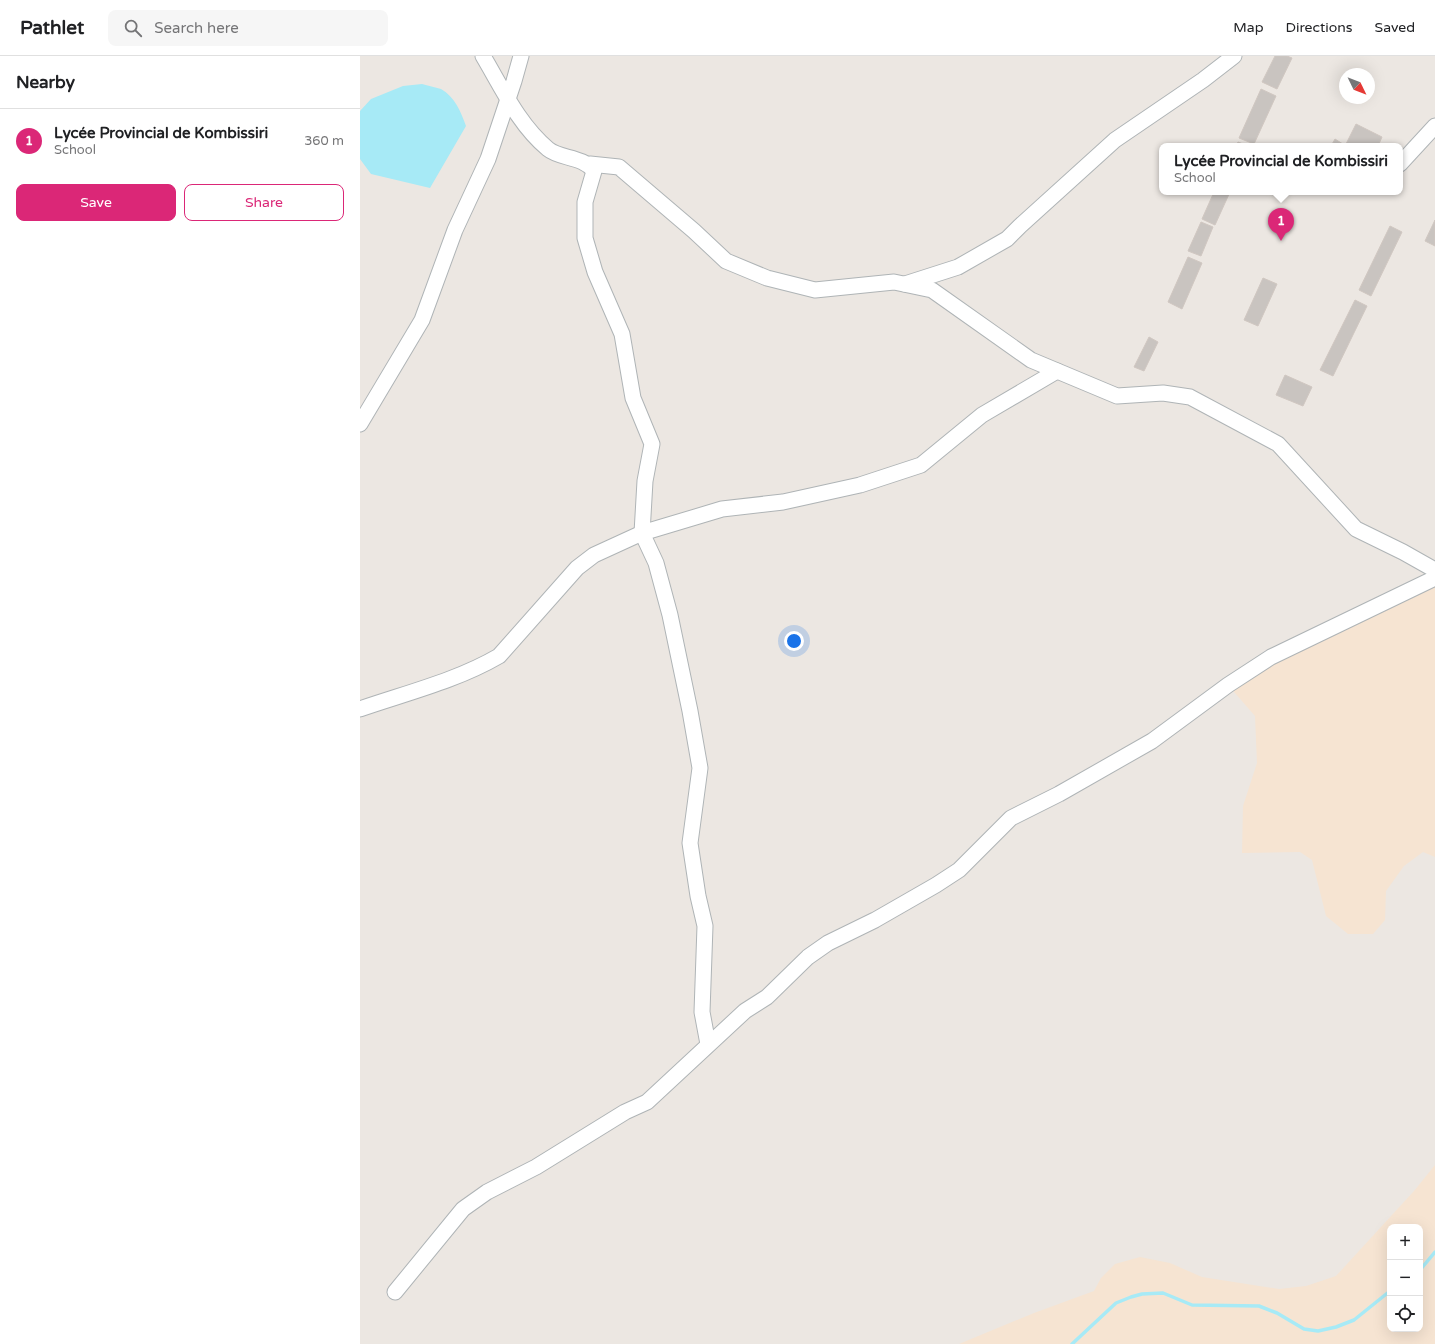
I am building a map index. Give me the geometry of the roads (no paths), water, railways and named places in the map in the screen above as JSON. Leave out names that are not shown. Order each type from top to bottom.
[{"type":"street","points":[[482,56],[528,129],[549,151],[590,164],[619,167],[694,231],[726,261],[767,278],[815,290],[894,282],[932,290],[1031,360],[1057,371],[1118,396],[1164,393],[1190,397],[1278,444],[1356,528],[1435,570]]},
{"type":"street","points":[[360,424],[422,320],[454,230],[488,159],[521,56]]},
{"type":"street","points":[[904,284],[958,267],[1007,239],[1115,140],[1234,56]]},
{"type":"street","points":[[1403,161],[1435,126]]},
{"type":"street","points":[[590,164],[594,171],[585,202],[585,238],[594,272],[622,334],[633,398],[652,444],[645,481],[642,533],[656,563],[670,615],[700,768],[690,843],[698,896],[705,926],[702,1012],[708,1044]]},
{"type":"street","points":[[360,710],[450,678],[487,663],[499,656],[577,568],[594,555],[642,533],[722,509],[783,502],[860,485],[921,465],[982,415],[1057,371]]},
{"type":"street","points":[[395,1292],[463,1209],[487,1192],[536,1167],[624,1112],[647,1102],[744,1011],[767,997],[813,953],[828,943],[875,920],[936,885],[959,870],[1011,818],[1065,791],[1152,741],[1228,685],[1271,657],[1435,578]]},
{"type":"water","points":[[422,84],[441,89],[446,92],[460,110],[466,126],[430,188],[371,174],[360,159],[360,111],[371,99],[403,86]]},
{"type":"waterway","points":[[1423,1266],[1435,1252]]},
{"type":"waterway","points":[[1072,1344],[1116,1303],[1142,1294],[1163,1293],[1192,1305],[1259,1306],[1277,1313],[1304,1329],[1318,1331],[1336,1327],[1354,1320],[1387,1293]]},
{"type":"place","name":"Lycée Provincial de Kombissiri","points":[[1281,241]]}]
